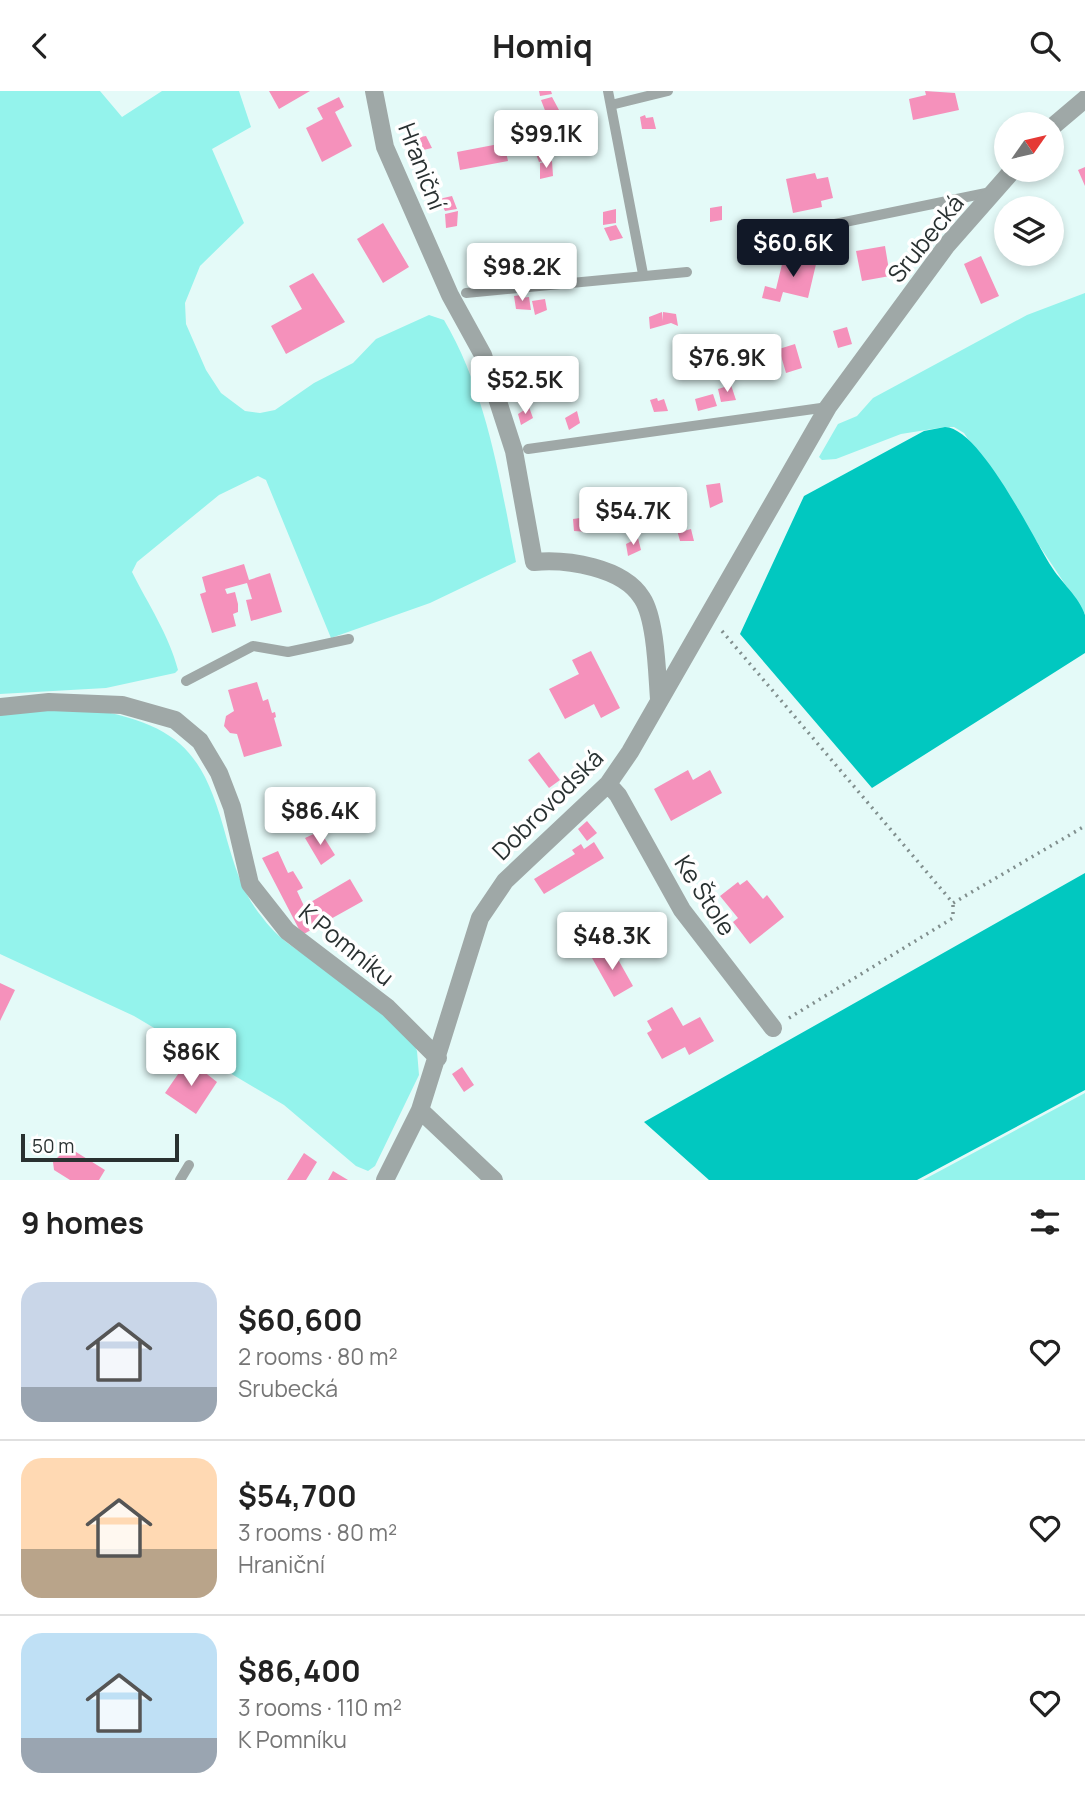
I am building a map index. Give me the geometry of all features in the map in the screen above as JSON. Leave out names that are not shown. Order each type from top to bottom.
[{"type":"street","name":"Hraniční","points":[[374,91],[385,147],[450,295],[483,355],[514,451],[534,562],[563,560],[615,575],[642,598],[654,641],[659,699]]},
{"type":"street","points":[[1064,117],[1085,99]]},
{"type":"street","name":"Srubecká","points":[[828,407],[947,245],[1003,182]]},
{"type":"street","name":"Dobrovodská","points":[[385,1180],[421,1109],[480,918],[505,881],[608,784],[630,752],[828,407]]},
{"type":"street","name":"K Pomníku","points":[[0,707],[49,702],[122,705],[175,720],[200,741],[219,773],[232,807],[250,884],[287,931],[388,1008],[438,1058]]},
{"type":"street","name":"Ke Štole","points":[[608,784],[618,795],[682,910],[773,1028]]},
{"type":"street","points":[[421,1109],[494,1180]]},
{"type":"lane","points":[[608,91],[643,274]]},
{"type":"lane","points":[[611,105],[668,91]]},
{"type":"lane","points":[[835,224],[995,191]]},
{"type":"lane","points":[[466,293],[643,274],[687,272]]},
{"type":"lane","points":[[528,449],[828,407]]},
{"type":"lane","points":[[186,681],[253,646],[288,652],[349,639]]},
{"type":"lane","points":[[180,1180],[189,1164]]},
{"type":"path","points":[[709,616],[953,902],[953,918],[773,1028]]},
{"type":"path","points":[[953,902],[1085,826]]},
{"type":"shaded area","points":[[0,91],[100,91],[122,117],[162,91],[239,91],[251,127],[212,149],[244,223],[200,266],[185,303],[186,324],[206,370],[221,393],[245,411],[260,413],[275,410],[314,383],[353,363],[376,339],[429,315],[444,320],[459,348],[481,407],[498,469],[516,562],[430,603],[331,638],[266,480],[258,476],[219,495],[137,562],[132,572],[169,644],[178,670],[175,673],[106,688],[0,694]]},
{"type":"shaded area","points":[[1085,293],[1085,614],[964,433],[954,427],[901,434],[836,459],[822,460],[819,457],[838,424],[857,416],[873,398],[1027,315]]},
{"type":"shaded area","points":[[945,427],[959,432],[989,464],[1051,566],[1079,602],[1085,615],[1085,653],[872,788],[740,634],[804,496],[924,431]]},
{"type":"shaded area","points":[[88,708],[146,724],[167,734],[183,747],[197,763],[208,784],[240,880],[262,917],[279,936],[347,983],[411,1038],[417,1051],[419,1075],[375,1166],[368,1171],[356,1166],[284,1105],[134,1016],[0,954],[0,714]]},
{"type":"shaded area","points":[[1085,873],[1085,1090],[917,1180],[709,1180],[644,1122]]},
{"type":"shaded area","points":[[1085,1093],[1085,1180],[923,1180]]},
{"type":"building","points":[[269,91],[310,91],[279,109]]},
{"type":"building","points":[[539,91],[551,91],[552,94],[540,96]]},
{"type":"building","points":[[925,91],[955,93],[959,110],[913,120],[909,99],[926,95]]},
{"type":"building","points":[[339,97],[344,107],[335,112],[352,146],[322,162],[306,128],[323,119],[317,108]]},
{"type":"building","points":[[552,97],[559,110],[546,113],[541,100]]},
{"type":"building","points":[[645,115],[646,118],[653,117],[656,129],[642,129],[640,117]]},
{"type":"building","points":[[426,136],[432,148],[419,151],[414,138]]},
{"type":"building","points":[[504,143],[508,161],[460,170],[457,152]]},
{"type":"building","points":[[546,147],[552,159],[539,162],[534,149]]},
{"type":"building","points":[[552,161],[553,176],[540,179],[540,163]]},
{"type":"building","points":[[1085,167],[1085,186],[1078,170]]},
{"type":"building","points":[[815,173],[817,179],[828,177],[833,198],[821,201],[822,207],[793,213],[786,179]]},
{"type":"building","points":[[452,196],[457,209],[445,211],[439,199]]},
{"type":"building","points":[[722,206],[722,220],[710,222],[710,208]]},
{"type":"building","points":[[616,209],[616,223],[603,225],[603,212]]},
{"type":"building","points":[[458,211],[457,226],[446,228],[445,214]]},
{"type":"building","points":[[383,223],[409,267],[383,283],[357,239]]},
{"type":"building","points":[[616,225],[623,238],[610,241],[604,228]]},
{"type":"building","points":[[523,243],[523,246],[530,245],[532,257],[519,256],[516,244]]},
{"type":"building","points":[[514,244],[517,257],[504,263],[501,250]]},
{"type":"building","points":[[885,246],[890,276],[862,281],[856,251]]},
{"type":"building","points":[[784,256],[802,261],[803,257],[817,260],[808,298],[783,292],[780,302],[762,298],[765,286],[776,289]]},
{"type":"building","points":[[981,256],[999,296],[981,304],[964,264]]},
{"type":"building","points":[[313,273],[345,322],[286,354],[271,326],[302,309],[289,286]]},
{"type":"building","points":[[521,295],[521,298],[529,297],[531,310],[516,309],[514,296]]},
{"type":"building","points":[[545,299],[547,310],[535,315],[532,301]]},
{"type":"building","points":[[662,312],[663,321],[663,312],[676,314],[678,326],[671,323],[650,329],[649,317]]},
{"type":"building","points":[[847,327],[852,344],[838,348],[833,331]]},
{"type":"building","points":[[795,344],[802,368],[786,373],[779,349]]},
{"type":"building","points":[[731,385],[736,400],[721,402],[718,389]]},
{"type":"building","points":[[713,394],[717,406],[698,411],[695,399]]},
{"type":"building","points":[[657,398],[658,401],[664,399],[668,411],[654,412],[650,400]]},
{"type":"building","points":[[529,407],[533,418],[521,425],[518,414]]},
{"type":"building","points":[[577,411],[580,423],[569,430],[565,418]]},
{"type":"building","points":[[720,483],[723,502],[710,508],[706,485]]},
{"type":"building","points":[[638,503],[641,515],[628,521],[625,509]]},
{"type":"building","points":[[580,518],[581,521],[587,520],[589,532],[574,531],[573,519]]},
{"type":"building","points":[[683,528],[684,531],[691,529],[694,541],[680,541],[677,530]]},
{"type":"building","points":[[638,538],[641,550],[628,556],[626,544]]},
{"type":"building","points":[[244,564],[249,580],[270,573],[282,612],[251,621],[246,600],[252,599],[247,583],[225,589],[227,594],[235,592],[238,612],[233,614],[236,626],[212,633],[200,594],[206,592],[202,577]]},
{"type":"building","points":[[591,651],[620,708],[601,718],[594,704],[565,719],[549,689],[579,674],[572,660]]},
{"type":"building","points":[[257,682],[263,701],[268,699],[272,713],[275,712],[274,718],[282,746],[244,757],[237,734],[230,733],[224,726],[226,716],[234,711],[228,690]]},
{"type":"building","points":[[539,752],[560,780],[549,788],[528,760]]},
{"type":"building","points":[[688,770],[693,780],[710,770],[722,793],[671,821],[654,789]]},
{"type":"building","points":[[587,821],[597,833],[587,841],[578,829]]},
{"type":"building","points":[[320,831],[335,855],[321,865],[305,838]]},
{"type":"building","points":[[594,842],[604,858],[544,894],[534,879],[575,854],[572,850],[581,844],[584,849]]},
{"type":"building","points":[[278,851],[288,873],[293,871],[303,888],[297,891],[304,906],[350,879],[363,901],[302,935],[262,858]]},
{"type":"building","points":[[747,880],[763,899],[767,895],[784,917],[750,944],[733,922],[738,918],[720,896],[738,882],[740,885]]},
{"type":"building","points":[[611,947],[633,986],[614,997],[592,958]]},
{"type":"building","points":[[0,983],[15,990],[0,1021]]},
{"type":"building","points":[[672,1007],[683,1026],[700,1017],[714,1041],[689,1055],[685,1047],[662,1059],[647,1033],[652,1030],[647,1021]]},
{"type":"building","points":[[185,1064],[198,1067],[217,1082],[196,1114],[165,1093]]},
{"type":"building","points":[[462,1067],[474,1085],[464,1092],[452,1074]]},
{"type":"building","points":[[68,1147],[105,1170],[99,1180],[70,1180],[54,1170],[53,1162]]},
{"type":"building","points":[[304,1153],[317,1162],[306,1180],[287,1180]]},
{"type":"building","points":[[333,1171],[348,1180],[328,1180]]}]
